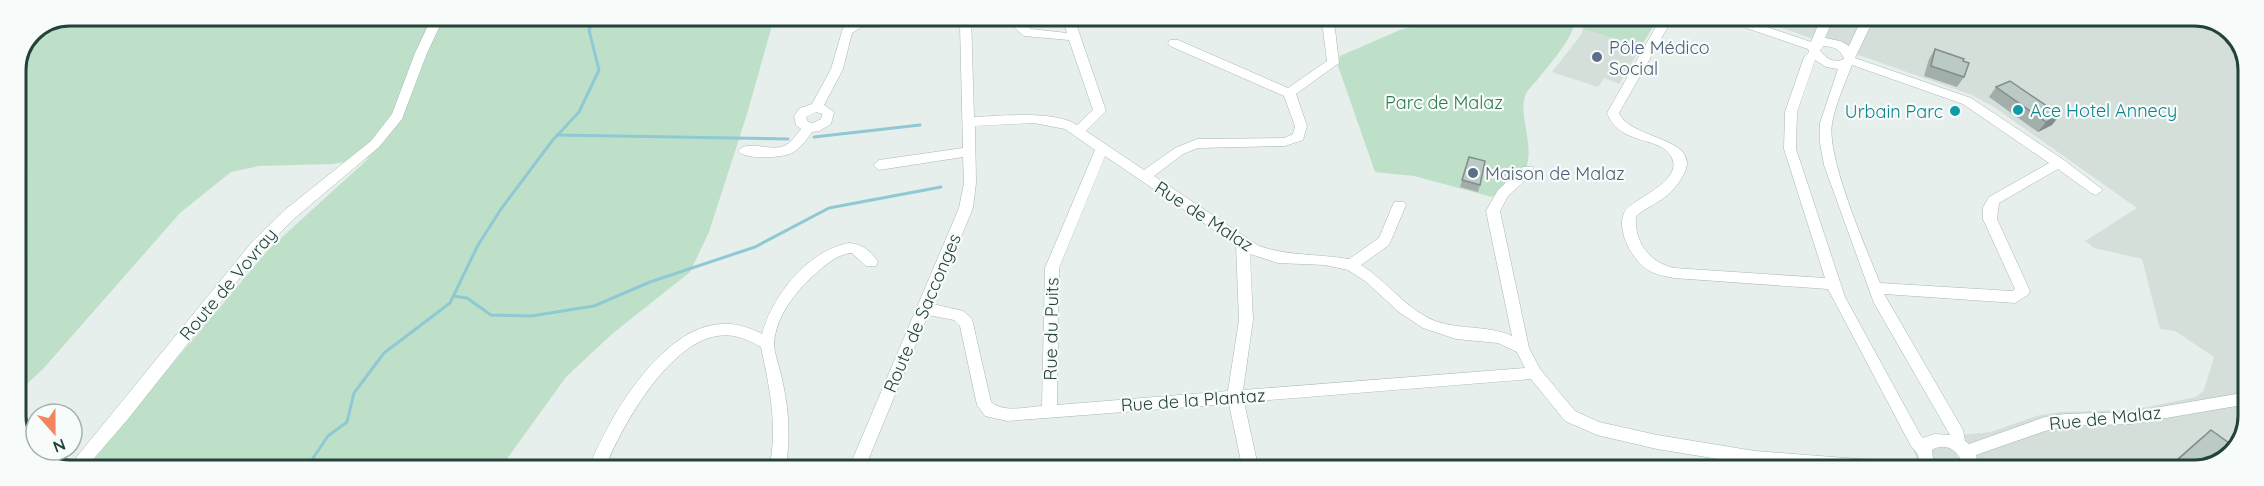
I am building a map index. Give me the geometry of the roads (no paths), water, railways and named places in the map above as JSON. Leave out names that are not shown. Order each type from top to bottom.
[{"type":"street","name":"Route de Vovray","points":[[83,460],[123,414],[257,246],[291,213],[375,144],[398,116],[421,53],[434,26]]},
{"type":"street","points":[[744,151],[778,153],[787,151],[797,144],[808,128],[802,125],[800,116],[804,111],[817,107],[837,69],[847,31],[854,26]]},
{"type":"street","name":"Route de Sacconges","points":[[860,460],[966,208],[970,183],[965,26]]},
{"type":"street","points":[[1021,26],[1028,33],[1074,37]]},
{"type":"street","points":[[1071,26],[1100,111],[1078,131]]},
{"type":"street","points":[[1289,93],[1333,63],[1328,26]]},
{"type":"street","points":[[1662,26],[1613,113],[1618,124],[1670,147],[1680,160],[1680,166],[1666,189],[1630,214],[1632,233],[1641,256],[1651,265],[1674,273],[1834,284]]},
{"type":"street","points":[[1752,26],[1815,48],[1828,63],[1848,59],[1967,101],[2097,190]]},
{"type":"street","points":[[1824,26],[1790,106],[1788,128],[1790,149],[1838,297],[1916,441],[1929,460]]},
{"type":"street","points":[[1864,26],[1848,59],[1826,123],[1826,143],[1830,165],[1881,303],[1958,435],[1969,460]]},
{"type":"street","points":[[1815,48],[1826,42],[1837,44],[1848,59]]},
{"type":"street","points":[[1144,177],[1179,151],[1197,144],[1285,141],[1299,137],[1301,126],[1289,93],[1174,44]]},
{"type":"street","name":"Rue de Malaz","points":[[968,122],[1048,119],[1068,125],[1243,243],[1263,254],[1278,258],[1325,260],[1351,265],[1370,277],[1404,308],[1428,324],[1456,333],[1500,337],[1522,348]]},
{"type":"street","name":"Rue du Puits","points":[[1049,411],[1052,268],[1102,149]]},
{"type":"street","points":[[879,165],[969,152]]},
{"type":"street","points":[[1875,288],[2015,297],[2024,291],[1990,219],[1990,207],[2001,195],[2059,164]]},
{"type":"street","points":[[1528,170],[1503,193],[1493,210],[1522,348],[1535,374],[1570,416],[1597,428],[1738,460]]},
{"type":"street","points":[[1351,265],[1384,241],[1399,205]]},
{"type":"street","points":[[1243,243],[1246,320],[1234,397],[1248,460]]},
{"type":"street","points":[[779,460],[783,437],[782,411],[767,344],[781,305],[811,268],[833,254],[852,248],[860,251],[871,261]]},
{"type":"street","name":"Rue de la Plantaz","points":[[924,308],[958,315],[967,323],[984,405],[990,411],[1007,415],[1535,374]]},
{"type":"street","points":[[601,460],[624,413],[652,374],[685,343],[704,333],[728,329],[754,336],[767,344]]},
{"type":"street","name":"Rue de Malaz","points":[[1962,448],[2065,420],[2131,418],[2238,400]]},
{"type":"street","points":[[1930,460],[1927,444],[1938,439],[1962,448]]},
{"type":"waterway","points":[[558,135],[579,112],[599,70],[589,30],[591,26]]},
{"type":"waterway","points":[[814,137],[920,125]]},
{"type":"waterway","points":[[453,296],[478,245],[501,209],[558,135]]},
{"type":"waterway","points":[[558,135],[788,139]]},
{"type":"waterway","points":[[453,296],[467,298],[491,315],[531,316],[594,306],[650,282],[755,247],[829,208],[941,187]]},
{"type":"waterway","points":[[312,460],[328,436],[347,422],[354,393],[384,353],[450,303],[453,296]]},
{"type":"place","name":"Pôle Médico Social","points":[[1597,57]]},
{"type":"place","name":"Ace Hotel Annecy","points":[[2018,110]]},
{"type":"place","name":"Urbain Parc","points":[[1955,111]]},
{"type":"place","name":"Maison de Malaz","points":[[1473,173]]},
{"type":"park label","name":"Parc de Malaz","points":[[1444,102]]}]
